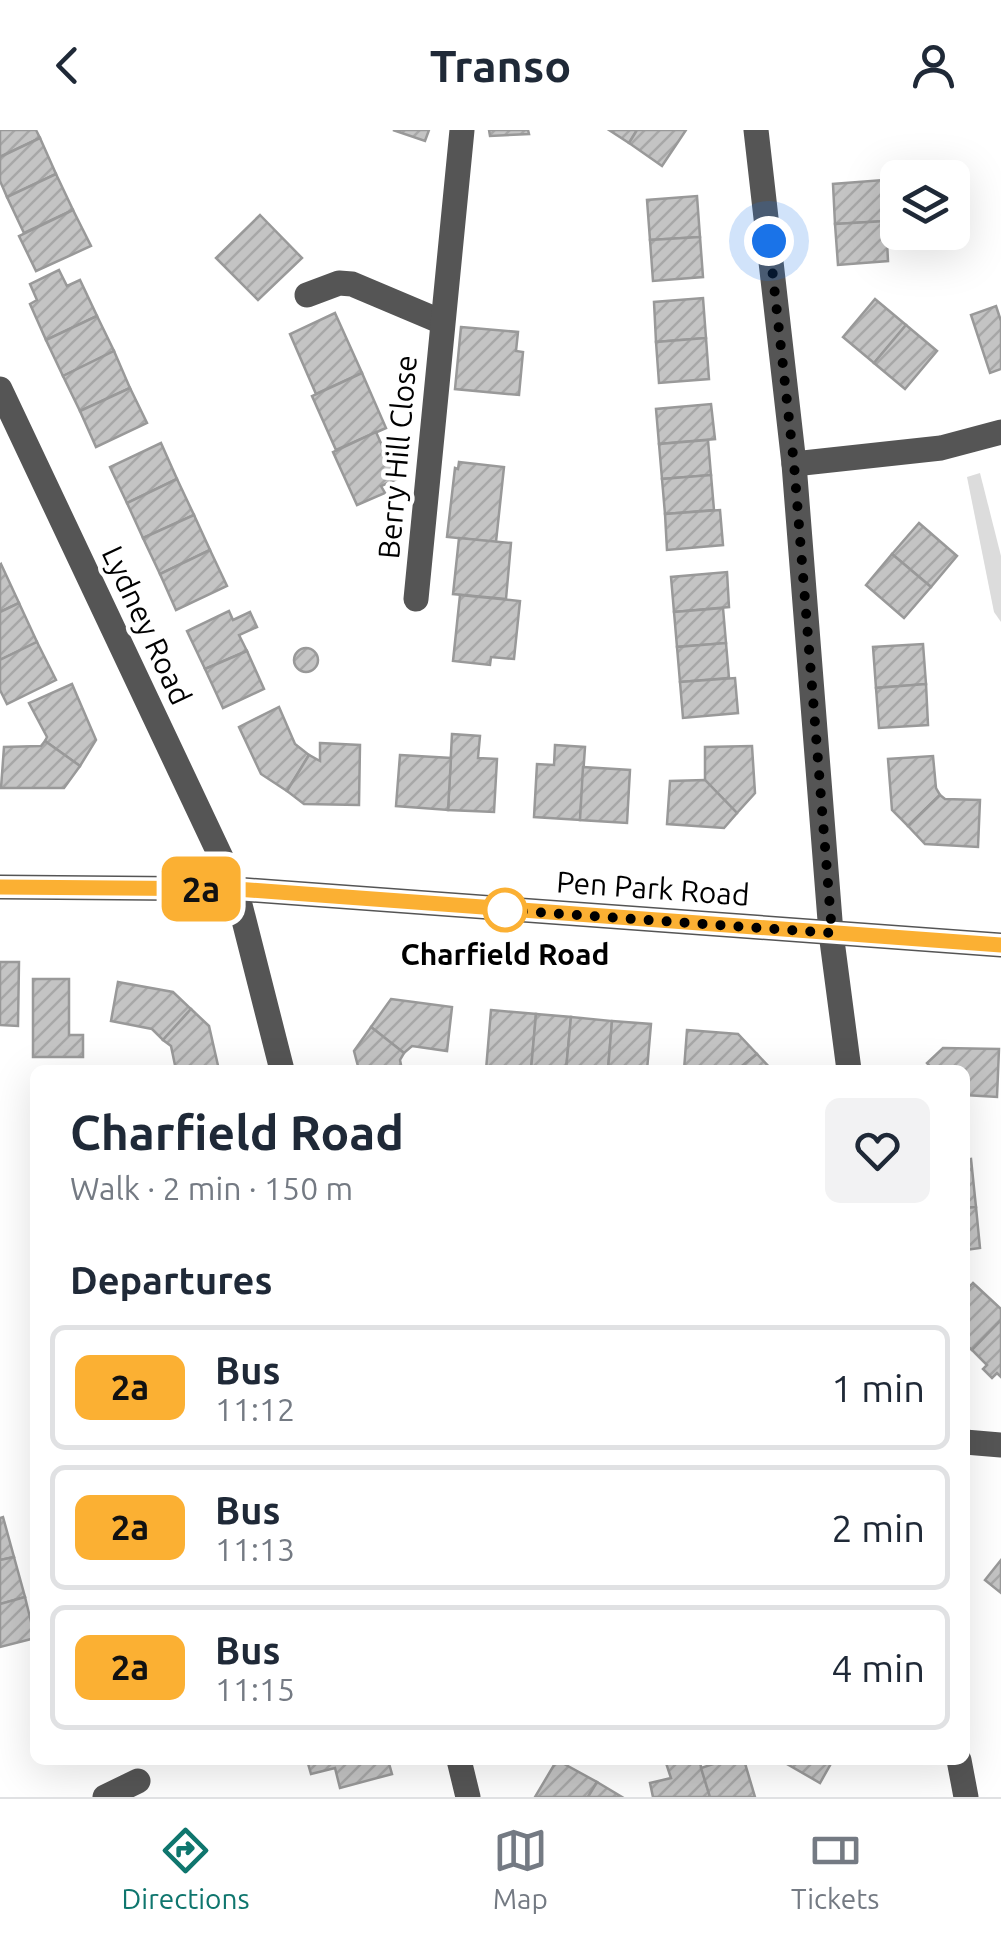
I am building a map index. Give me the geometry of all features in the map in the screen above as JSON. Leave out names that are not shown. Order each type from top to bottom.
[{"type":"street","name":"Berry Hill Close","points":[[416,599],[462,130]]},
{"type":"street","points":[[756,130],[794,464],[832,933],[848,1065]]},
{"type":"street","name":"Berry Hill Close","points":[[307,295],[339,283],[352,284],[442,322]]},
{"type":"street","name":"Lydney Road","points":[[0,389],[236,889],[281,1065]]},
{"type":"street","points":[[794,464],[941,448],[1001,432]]},
{"type":"street","name":"Pen Park Road","points":[[0,887],[236,889],[1001,945]]},
{"type":"street","points":[[970,1442],[1001,1445]]},
{"type":"street","points":[[460,1765],[468,1797]]},
{"type":"street","points":[[960,1765],[966,1797]]},
{"type":"street","points":[[106,1797],[138,1782]]},
{"type":"shaded area","points":[[980,473],[1001,556],[1001,622],[994,612],[967,477]]},
{"type":"building","points":[[0,130],[36,130],[40,138],[0,157]]},
{"type":"building","points":[[393,130],[429,130],[425,141]]},
{"type":"building","points":[[489,130],[528,130],[529,134],[490,136]]},
{"type":"building","points":[[609,130],[637,130],[629,143]]},
{"type":"building","points":[[637,130],[686,130],[662,166],[629,143]]},
{"type":"building","points":[[40,138],[56,174],[7,197],[0,181],[0,157]]},
{"type":"building","points":[[56,174],[73,210],[24,233],[7,197]]},
{"type":"building","points":[[880,180],[880,221],[835,224],[833,184]]},
{"type":"building","points":[[697,196],[700,237],[650,240],[647,200]]},
{"type":"building","points":[[73,210],[91,246],[36,271],[19,236]]},
{"type":"building","points":[[260,215],[302,258],[258,300],[216,258]]},
{"type":"building","points":[[880,221],[880,250],[887,250],[888,261],[838,265],[835,224]]},
{"type":"building","points":[[700,237],[703,277],[653,281],[650,240]]},
{"type":"building","points":[[59,270],[67,286],[80,280],[97,316],[46,340],[30,304],[37,300],[30,284]]},
{"type":"building","points":[[703,298],[706,338],[656,342],[654,302]]},
{"type":"building","points":[[875,299],[906,325],[874,363],[843,337]]},
{"type":"building","points":[[996,306],[1001,321],[1001,369],[990,373],[971,315]]},
{"type":"building","points":[[335,313],[362,373],[316,394],[290,334]]},
{"type":"building","points":[[97,316],[114,351],[63,376],[46,340]]},
{"type":"building","points":[[906,325],[937,351],[905,389],[874,363]]},
{"type":"building","points":[[461,327],[518,332],[516,351],[523,352],[519,395],[455,389]]},
{"type":"building","points":[[706,338],[709,379],[659,383],[656,342]]},
{"type":"building","points":[[114,351],[130,388],[80,411],[63,376]]},
{"type":"building","points":[[362,373],[386,428],[336,450],[312,396]]},
{"type":"building","points":[[130,388],[147,423],[96,447],[80,411]]},
{"type":"building","points":[[711,404],[715,439],[659,444],[656,409]]},
{"type":"building","points":[[376,432],[397,479],[381,486],[385,493],[357,505],[333,452]]},
{"type":"building","points":[[708,440],[711,475],[662,479],[659,444]]},
{"type":"building","points":[[161,443],[177,479],[127,503],[110,467]]},
{"type":"building","points":[[459,462],[504,467],[496,542],[447,537],[455,468],[458,469]]},
{"type":"building","points":[[711,475],[714,510],[665,514],[662,479]]},
{"type":"building","points":[[177,479],[194,515],[143,538],[127,503]]},
{"type":"building","points":[[720,510],[723,545],[667,550],[665,514]]},
{"type":"building","points":[[194,515],[210,550],[160,574],[143,538]]},
{"type":"building","points":[[919,523],[957,556],[931,587],[892,554]]},
{"type":"building","points":[[459,538],[511,543],[506,599],[453,594]]},
{"type":"building","points":[[210,550],[227,586],[176,610],[160,574]]},
{"type":"building","points":[[892,554],[931,587],[904,618],[866,585]]},
{"type":"building","points":[[0,565],[19,603],[0,612]]},
{"type":"building","points":[[727,572],[729,607],[674,612],[671,577]]},
{"type":"building","points":[[460,595],[520,601],[514,659],[491,657],[490,665],[453,661]]},
{"type":"building","points":[[19,603],[37,642],[0,660],[0,612]]},
{"type":"building","points":[[723,608],[726,643],[677,647],[674,612]]},
{"type":"building","points":[[229,611],[233,620],[250,612],[257,627],[239,635],[247,651],[205,669],[187,631]]},
{"type":"building","points":[[37,642],[56,680],[7,704],[0,690],[0,660]]},
{"type":"building","points":[[726,643],[729,678],[680,682],[677,647]]},
{"type":"building","points":[[923,644],[926,684],[876,688],[873,647]]},
{"type":"building","points":[[306,648],[318,660],[306,672],[294,660]]},
{"type":"building","points":[[247,651],[264,689],[223,708],[205,669]]},
{"type":"building","points":[[735,678],[738,713],[683,718],[680,682]]},
{"type":"building","points":[[72,684],[96,740],[80,766],[45,741],[47,737],[29,703]]},
{"type":"building","points":[[926,684],[928,725],[879,728],[876,688]]},
{"type":"building","points":[[279,707],[295,744],[309,755],[287,791],[261,774],[239,727]]},
{"type":"building","points":[[452,734],[480,736],[478,758],[497,759],[494,812],[448,810]]},
{"type":"building","points":[[45,741],[80,766],[64,788],[1,788],[4,747],[41,746]]},
{"type":"building","points":[[320,743],[360,745],[359,805],[304,804],[287,791],[309,755],[320,761]]},
{"type":"building","points":[[555,745],[585,747],[580,820],[534,817],[537,764],[554,765]]},
{"type":"building","points":[[752,746],[755,793],[737,813],[705,780],[705,747]]},
{"type":"building","points":[[400,755],[451,758],[448,810],[396,806]]},
{"type":"building","points":[[933,756],[940,795],[908,826],[892,810],[888,759]]},
{"type":"building","points":[[583,767],[630,770],[627,823],[580,820]]},
{"type":"building","points":[[705,780],[737,813],[724,828],[667,824],[670,781]]},
{"type":"building","points":[[940,795],[945,799],[980,800],[978,847],[925,844],[908,826]]},
{"type":"building","points":[[0,962],[19,962],[18,1026],[0,1025]]},
{"type":"building","points":[[33,979],[69,979],[69,1035],[83,1035],[83,1057],[33,1057]]},
{"type":"building","points":[[118,982],[173,992],[191,1009],[163,1040],[152,1029],[111,1021]]},
{"type":"building","points":[[391,999],[452,1007],[447,1051],[412,1046],[404,1053],[371,1027]]},
{"type":"building","points":[[191,1009],[209,1026],[218,1065],[175,1065],[171,1046],[163,1040]]},
{"type":"building","points":[[491,1010],[536,1014],[531,1065],[486,1065]]},
{"type":"building","points":[[536,1014],[571,1017],[566,1065],[531,1065]]},
{"type":"building","points":[[571,1017],[612,1021],[608,1065],[566,1065]]},
{"type":"building","points":[[612,1021],[651,1024],[647,1065],[608,1065]]},
{"type":"building","points":[[371,1027],[404,1053],[401,1065],[358,1065],[354,1051]]},
{"type":"building","points":[[687,1030],[738,1034],[757,1054],[743,1065],[684,1065]]},
{"type":"building","points":[[943,1048],[999,1049],[997,1097],[970,1095],[970,1065],[927,1063]]},
{"type":"building","points":[[757,1054],[767,1065],[743,1065]]},
{"type":"building","points":[[970,1159],[976,1207],[970,1208]]},
{"type":"building","points":[[976,1207],[980,1248],[970,1249],[970,1208]]},
{"type":"building","points":[[973,1283],[1001,1309],[1001,1320],[972,1350],[970,1348]]},
{"type":"building","points":[[1001,1320],[1001,1377],[997,1373],[992,1378],[983,1369],[987,1365],[972,1350]]},
{"type":"building","points":[[3,1517],[14,1557],[0,1560],[0,1518]]},
{"type":"building","points":[[14,1557],[25,1597],[0,1604],[0,1560]]},
{"type":"building","points":[[1001,1560],[1001,1593],[985,1580]]},
{"type":"building","points":[[25,1597],[30,1639],[0,1647],[0,1604]]},
{"type":"building","points":[[308,1765],[389,1765],[392,1774],[340,1788],[335,1768],[311,1774]]},
{"type":"building","points":[[554,1765],[566,1765],[597,1782],[588,1797],[535,1797]]},
{"type":"building","points":[[667,1765],[700,1765],[710,1797],[653,1797],[650,1783],[671,1778]]},
{"type":"building","points":[[745,1765],[755,1797],[710,1797],[701,1768]]},
{"type":"building","points":[[789,1765],[830,1765],[820,1783]]},
{"type":"building","points":[[597,1782],[622,1797],[588,1797]]},
{"type":"bus line","name":"2a","points":[[0,887],[236,889],[1001,945]]},
{"type":"place","name":"Charfield Road","points":[[505,910]]},
{"type":"route","points":[[505,910],[832,933],[794,464],[769,241]]}]
